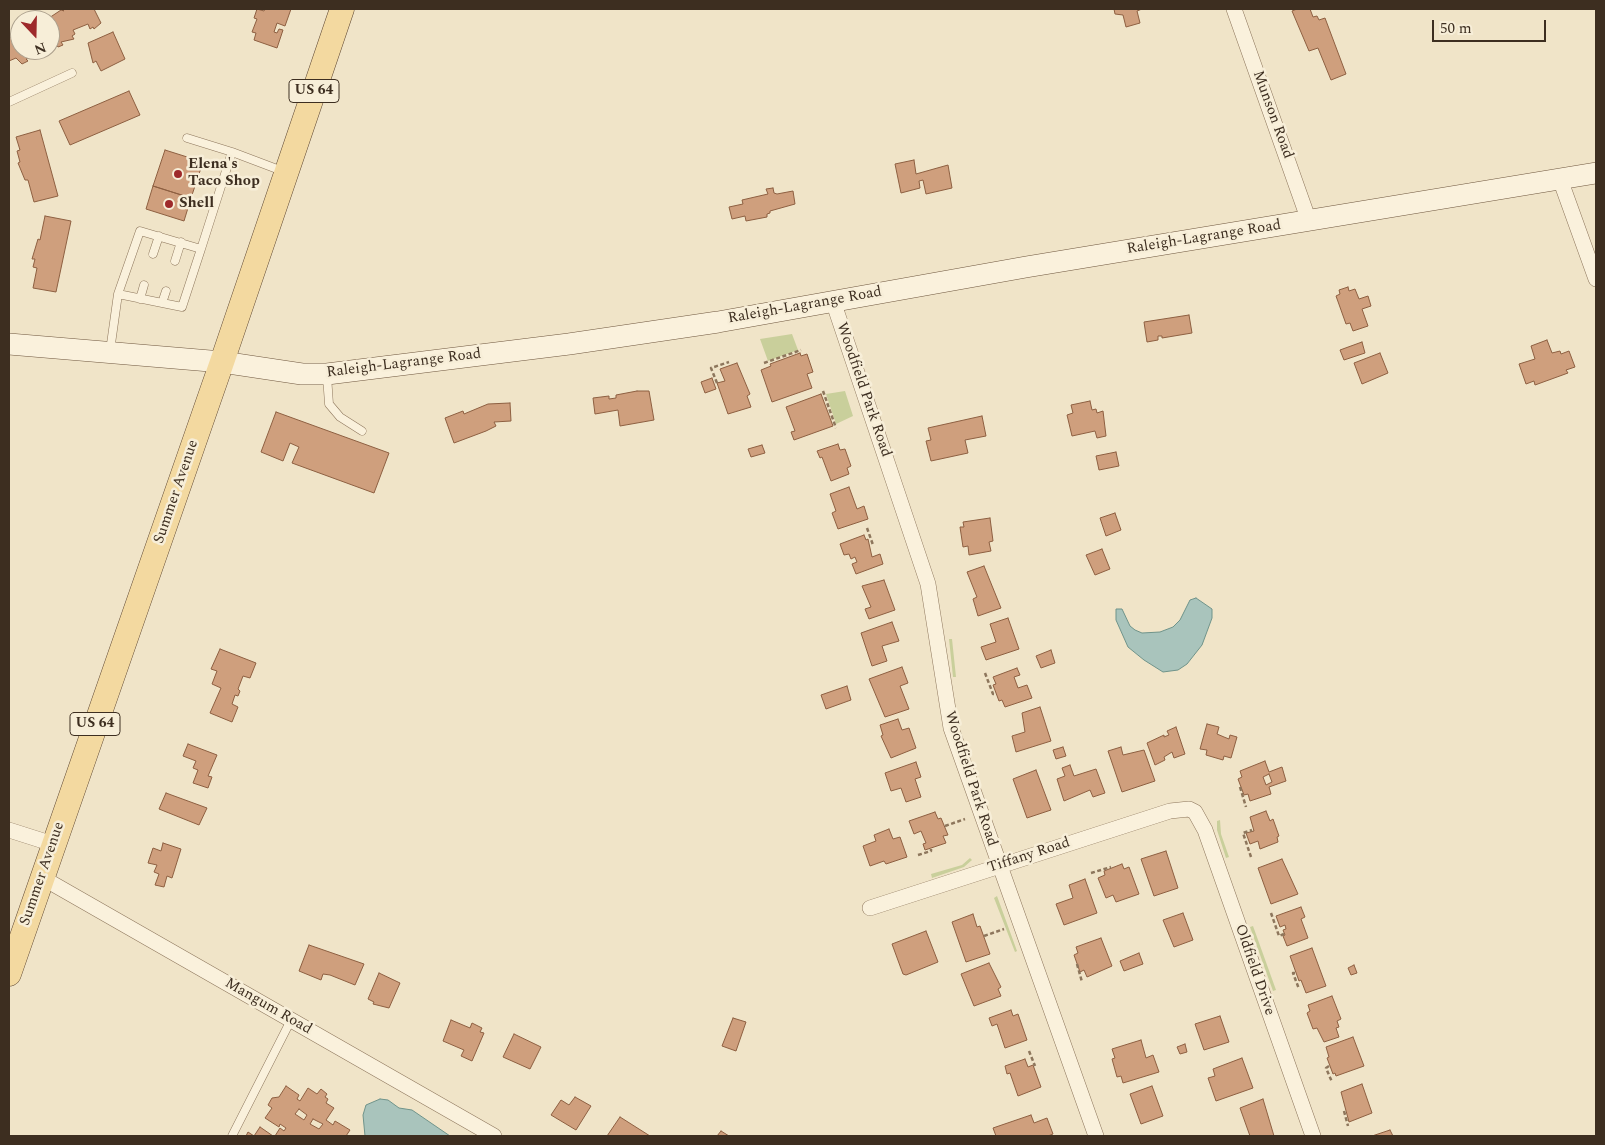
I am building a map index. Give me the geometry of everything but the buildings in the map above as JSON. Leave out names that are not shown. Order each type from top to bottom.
[{"type":"main road","name":"Summer Avenue","points":[[9,974],[41,877],[222,362],[342,9]]},
{"type":"main road","name":"Raleigh-Lagrange Road","points":[[9,344],[222,362],[302,374],[327,374],[569,344],[718,322],[1026,267],[1596,173]]},
{"type":"street","name":"Munson Road","points":[[1234,9],[1310,221]]},
{"type":"street","points":[[1560,180],[1596,279]]},
{"type":"street","name":"Woodfield Park Road","points":[[833,301],[922,561],[934,609],[942,677],[951,728],[1096,1136]]},
{"type":"street","name":"Tiffany Road","points":[[870,908],[1170,810],[1189,808]]},
{"type":"street","name":"Oldfield Drive","points":[[1189,808],[1195,812],[1204,830],[1313,1136]]},
{"type":"street","points":[[9,830],[53,844]]},
{"type":"street","name":"Mangum Road","points":[[41,877],[494,1136]]},
{"type":"lane","points":[[9,102],[72,72]]},
{"type":"lane","points":[[187,138],[287,172]]},
{"type":"lane","points":[[118,294],[182,307],[232,152]]},
{"type":"lane","points":[[110,352],[118,294],[140,230],[201,249]]},
{"type":"lane","points":[[153,254],[159,236]]},
{"type":"lane","points":[[175,261],[181,242]]},
{"type":"lane","points":[[140,299],[144,285]]},
{"type":"lane","points":[[162,303],[166,291]]},
{"type":"lane","points":[[327,374],[329,404],[340,418],[362,432]]},
{"type":"lane","points":[[232,1136],[291,1020]]},
{"type":"path","points":[[764,363],[801,350]]},
{"type":"path","points":[[717,383],[712,368],[729,362]]},
{"type":"path","points":[[823,391],[836,428]]},
{"type":"path","points":[[866,528],[873,545]]},
{"type":"path","points":[[985,673],[993,694],[995,694]]},
{"type":"path","points":[[1240,787],[1246,807]]},
{"type":"path","points":[[946,826],[965,819]]},
{"type":"path","points":[[1251,857],[1243,833],[1252,830]]},
{"type":"path","points":[[918,856],[931,851],[931,849]]},
{"type":"path","points":[[1091,873],[1111,867]]},
{"type":"path","points":[[1271,913],[1280,936],[1284,934]]},
{"type":"path","points":[[984,936],[1004,929]]},
{"type":"path","points":[[1076,964],[1082,982]]},
{"type":"path","points":[[1295,973],[1293,973],[1299,989]]},
{"type":"path","points":[[1029,1052],[1035,1066]]},
{"type":"path","points":[[1329,1066],[1326,1068],[1332,1082]]},
{"type":"path","points":[[1344,1111],[1348,1126]]},
{"type":"green space","points":[[792,334],[798,350],[768,361],[760,339]]},
{"type":"green space","points":[[845,391],[853,416],[836,424],[826,394]]},
{"type":"green space","points":[[949,639],[952,639],[956,677],[953,677]]},
{"type":"green space","points":[[1220,820],[1221,834],[1229,857],[1226,858],[1217,830],[1217,821]]},
{"type":"green space","points":[[970,858],[972,860],[964,867],[932,878],[931,874],[962,865]]},
{"type":"green space","points":[[997,896],[1017,951],[1015,952],[994,898]]},
{"type":"green space","points":[[1253,926],[1276,990],[1273,991],[1250,927]]},
{"type":"water","points":[[1196,598],[1212,609],[1212,618],[1202,645],[1187,664],[1178,670],[1163,672],[1128,647],[1116,620],[1116,609],[1122,609],[1130,626],[1135,630],[1142,633],[1160,632],[1173,627],[1180,620],[1190,600]]},
{"type":"water","points":[[380,1099],[388,1100],[399,1108],[412,1110],[450,1136],[365,1136],[363,1115],[366,1105]]},
{"type":"place","name":"Elena's Taco Shop","points":[[178,174]]},
{"type":"place","name":"Shell","points":[[169,204]]}]
